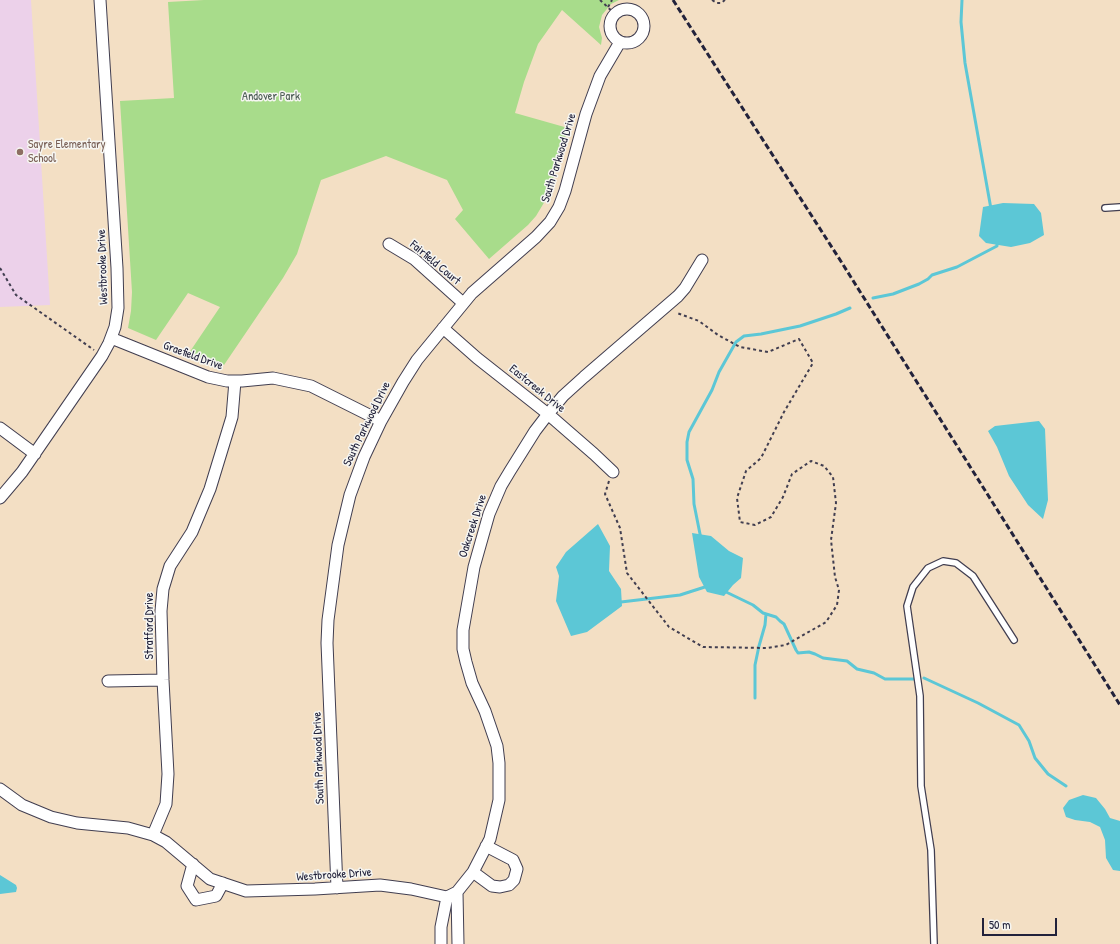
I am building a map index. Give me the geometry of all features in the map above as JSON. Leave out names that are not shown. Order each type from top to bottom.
[{"type":"street","name":"Westbrooke Drive","points":[[0,498],[35,454],[102,356],[115,327],[118,308],[117,268],[100,0]]},
{"type":"street","points":[[626,9],[636,12],[643,21],[643,32],[636,40],[626,43],[615,39],[610,29],[612,10],[626,9]]},
{"type":"street","name":"South Parkwood Drive","points":[[337,888],[327,643],[328,620],[338,545],[346,511],[357,476],[381,421],[417,360],[472,293],[536,238],[550,222],[565,191],[586,114],[600,76],[620,42]]},
{"type":"street","name":"Fairfield Court","points":[[389,244],[414,259],[463,303]]},
{"type":"street","name":"Oakcreek Drive","points":[[441,944],[441,927],[452,895],[473,872],[490,839],[499,800],[499,764],[497,746],[485,710],[472,683],[466,662],[463,630],[474,567],[489,514],[501,486],[535,431],[563,396],[678,296],[702,260]]},
{"type":"street","name":"Eastcreek Drive","points":[[443,328],[548,414],[613,472]]},
{"type":"street","name":"Graefield Drive","points":[[111,338],[208,377],[227,381],[273,378],[311,386],[381,421]]},
{"type":"street","name":"Stratford Drive","points":[[154,835],[166,804],[168,774],[161,611],[163,589],[170,566],[192,532],[210,489],[232,417],[235,381]]},
{"type":"street","points":[[0,428],[35,454]]},
{"type":"street","points":[[108,681],[163,680]]},
{"type":"street","name":"Westbrooke Drive","points":[[0,789],[22,805],[51,817],[77,823],[128,828],[154,835],[166,842],[210,879],[246,891],[268,892],[380,884],[452,895]]},
{"type":"street","points":[[473,872],[492,886],[500,887],[509,885],[514,880],[517,869],[513,860],[486,846]]},
{"type":"street","points":[[193,864],[187,886],[196,900],[216,896],[223,883]]},
{"type":"street","points":[[452,895],[458,944]]},
{"type":"lane","points":[[1105,208],[1120,207]]},
{"type":"lane","points":[[934,944],[931,850],[922,786],[920,696],[908,606],[913,587],[928,568],[943,561],[956,563],[973,576],[1014,640]]},
{"type":"path","points":[[600,0],[612,10]]},
{"type":"path","points":[[612,0],[612,10]]},
{"type":"path","points":[[712,0],[717,3],[721,3],[725,0]]},
{"type":"path","points":[[0,268],[16,295],[102,356]]},
{"type":"path","points":[[613,472],[604,494],[620,528],[628,573],[669,627],[703,647],[767,648],[786,645],[826,622],[837,605],[839,590],[835,577],[831,540],[836,504],[833,477],[824,466],[811,461],[792,474],[783,497],[771,517],[756,525],[740,522],[737,498],[746,471],[761,458],[784,412],[813,363],[799,339],[768,352],[740,347],[718,335],[699,321],[677,313]]},
{"type":"shaded area","name":"Sayre Elementary School","points":[[0,0],[31,0],[50,305],[0,307]]},
{"type":"green space","name":"Andover Park","points":[[204,0],[619,0],[611,4],[602,15],[599,27],[602,38],[601,45],[562,10],[538,44],[524,82],[515,113],[568,128],[548,196],[536,216],[528,225],[489,259],[455,219],[463,210],[447,180],[386,156],[321,180],[297,254],[283,278],[224,365],[189,353],[220,307],[188,293],[156,340],[128,328],[132,292],[120,101],[174,98],[168,2]]},
{"type":"water","points":[[1003,203],[1034,204],[1041,213],[1044,235],[1030,243],[1011,247],[986,243],[979,236],[983,207]]},
{"type":"water","points":[[1039,421],[1045,429],[1048,500],[1043,519],[1028,505],[1009,476],[997,447],[988,431],[995,426]]},
{"type":"water","points":[[598,524],[610,546],[609,571],[621,589],[622,606],[587,632],[571,636],[556,601],[559,576],[556,567],[566,552]]},
{"type":"water","points":[[692,533],[711,536],[729,551],[743,558],[741,578],[724,596],[707,592],[699,577]]},
{"type":"water","points":[[1083,795],[1096,798],[1110,818],[1120,821],[1120,871],[1113,870],[1106,858],[1105,840],[1100,827],[1090,822],[1066,817],[1063,808],[1069,800]]},
{"type":"water","points":[[0,875],[16,885],[16,892],[0,894]]},
{"type":"waterway","points":[[962,0],[961,22],[965,63],[991,209]]},
{"type":"waterway","points":[[873,298],[893,294],[919,284],[932,275],[957,267],[997,246],[997,242]]},
{"type":"waterway","points":[[701,539],[694,504],[693,479],[687,460],[687,442],[689,432],[736,342],[744,336],[800,326],[850,308]]},
{"type":"waterway","points":[[621,602],[680,595],[708,586]]},
{"type":"waterway","points":[[724,591],[753,605],[763,613],[776,617],[784,624],[798,653],[809,652],[823,658],[847,661],[857,669],[874,673],[885,679],[914,679]]},
{"type":"waterway","points":[[755,698],[755,665],[765,625],[766,614]]},
{"type":"waterway","points":[[924,678],[978,703],[1019,725],[1029,741],[1035,758],[1048,774],[1066,786]]},
{"type":"railway","points":[[673,0],[842,263],[1120,705]]},
{"type":"place","name":"Sayre Elementary School","points":[[20,152]]}]
